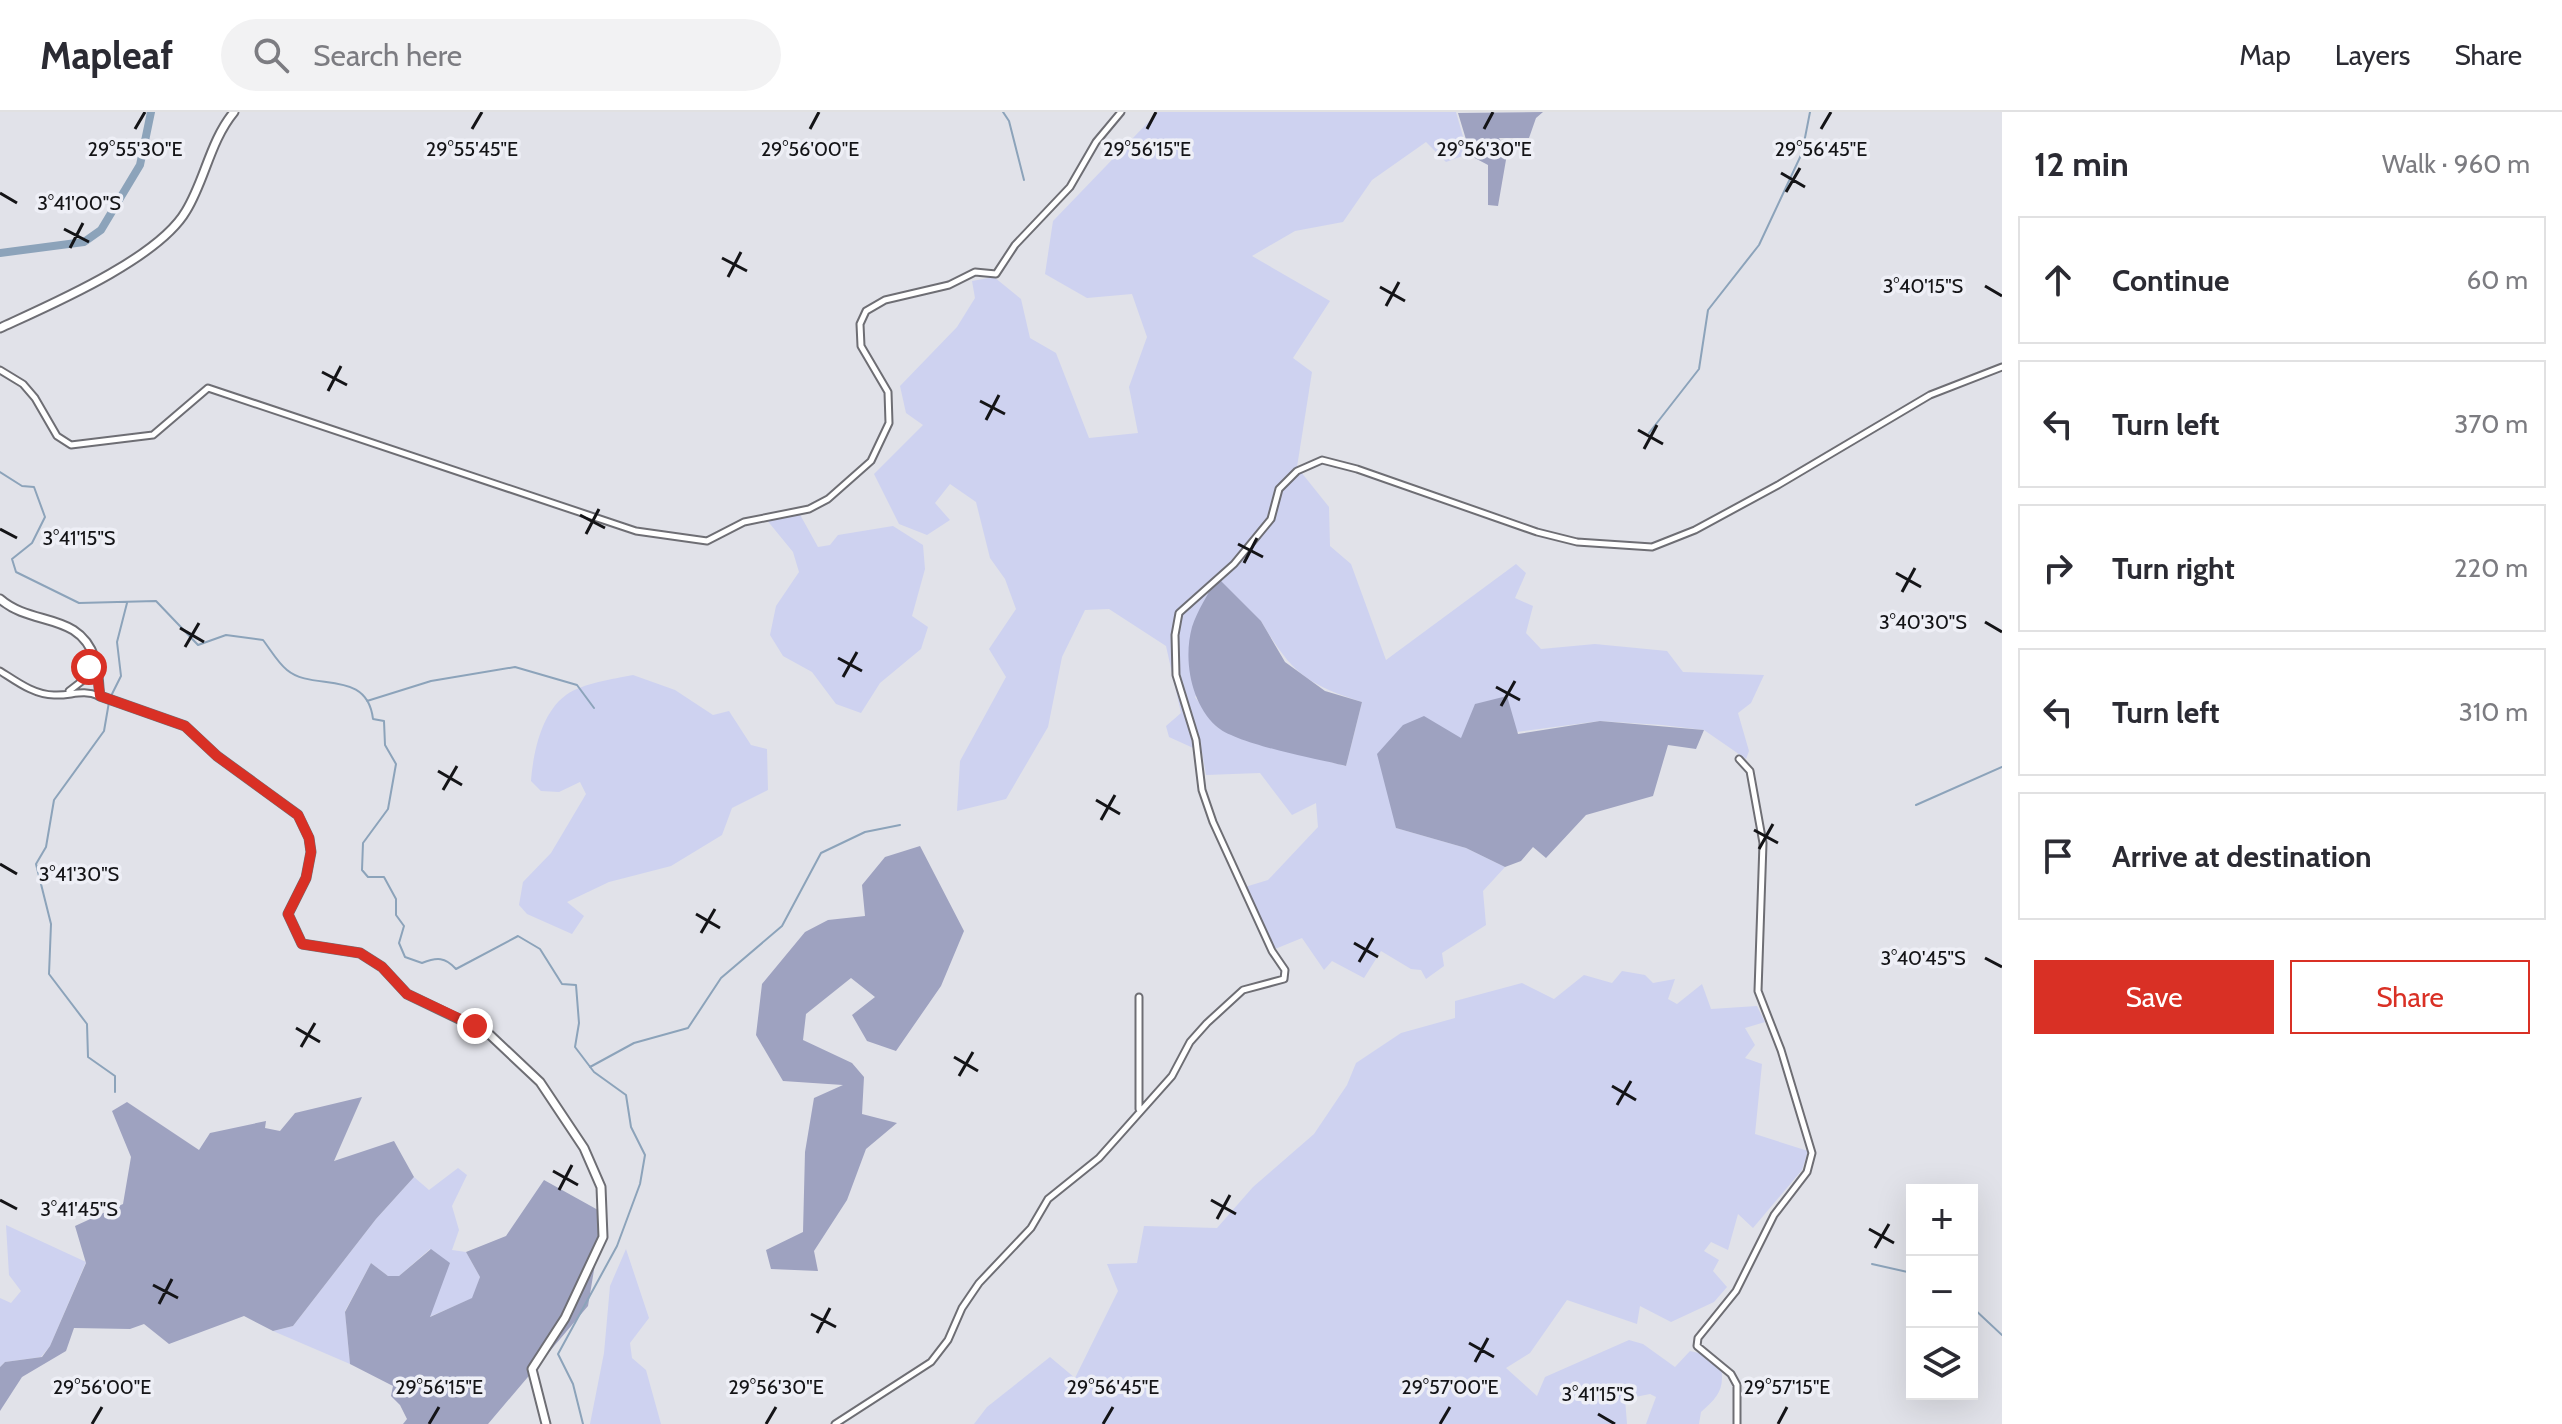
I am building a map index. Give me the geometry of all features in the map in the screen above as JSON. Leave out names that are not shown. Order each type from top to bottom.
[{"type":"street","points":[[0,328],[70,296],[165,236],[186,212],[216,141],[234,112]]},
{"type":"street","points":[[0,370],[23,384],[57,436],[71,445],[153,435],[208,388],[636,531],[707,541],[744,522],[817,506],[844,488],[866,467],[884,434],[891,413],[882,378],[861,346],[863,315],[885,300],[941,288],[975,272],[996,274],[1015,245],[1070,187],[1096,142],[1121,112]]},
{"type":"street","points":[[835,1424],[931,1362],[948,1340],[962,1308],[979,1283],[1031,1228],[1039,1210],[1099,1158],[1172,1076],[1190,1042],[1243,990],[1284,979],[1285,970],[1234,871],[1206,801],[1202,765],[1176,675],[1175,635],[1179,613],[1243,553],[1271,519],[1279,489],[1297,471],[1322,460],[1357,469],[1537,532],[1577,542],[1652,547],[1695,530],[1778,485],[1930,395],[2002,367]]},
{"type":"street","points":[[0,599],[26,615],[68,624],[88,645],[96,664],[102,697]]},
{"type":"street","points":[[0,671],[38,692],[59,695],[69,692],[82,681],[89,667],[96,664]]},
{"type":"street","points":[[69,692],[102,697],[185,726],[217,756],[298,815],[309,838],[311,852],[306,878],[288,914],[302,944],[360,953],[382,967],[407,994],[488,1033],[528,1069],[577,1137],[601,1187],[604,1226],[599,1250],[586,1279],[532,1369],[546,1424]]},
{"type":"street","points":[[1737,1424],[1737,1385],[1731,1374],[1697,1346],[1698,1338],[1739,1286],[1761,1236],[1807,1172],[1812,1153],[1781,1050],[1758,991],[1763,911],[1763,835],[1750,771],[1739,759]]},
{"type":"street","points":[[1139,997],[1140,1110]]},
{"type":"shaded area","points":[[1158,112],[1456,112],[1468,154],[1446,162],[1426,142],[1372,180],[1343,222],[1295,231],[1252,256],[1330,301],[1293,358],[1312,372],[1297,467],[1329,507],[1330,546],[1351,564],[1386,660],[1516,564],[1526,573],[1515,598],[1533,606],[1526,633],[1541,649],[1595,644],[1667,651],[1683,672],[1764,675],[1751,703],[1738,713],[1749,751],[1746,759],[1704,730],[1662,725],[1600,721],[1462,739],[1454,736],[1396,828],[1466,848],[1505,867],[1483,891],[1486,925],[1442,953],[1444,966],[1426,979],[1421,970],[1411,969],[1381,951],[1364,978],[1332,961],[1324,970],[1302,938],[1275,949],[1245,887],[1268,880],[1318,827],[1316,803],[1292,815],[1260,773],[1206,775],[1202,752],[1169,737],[1166,726],[1181,713],[1166,646],[1109,609],[1085,610],[1062,657],[1048,727],[1006,799],[957,811],[960,761],[1006,677],[989,649],[1016,609],[1005,579],[990,558],[976,502],[950,484],[935,503],[950,520],[927,535],[899,524],[874,474],[923,425],[906,413],[900,386],[957,327],[975,298],[972,281],[994,277],[1021,299],[1030,338],[1056,353],[1089,438],[1138,433],[1129,387],[1147,337],[1132,294],[1087,298],[1045,274],[1053,221]],"holes":[[[1261,621],[1281,653],[1301,674],[1326,689],[1362,702],[1346,766],[1247,740],[1217,727],[1195,697]]]},
{"type":"shaded area","points":[[1543,112],[1536,118],[1529,138],[1499,138],[1507,154],[1498,206],[1488,205],[1488,165],[1471,156],[1458,113]]},
{"type":"shaded area","points":[[798,511],[818,547],[830,545],[838,535],[893,526],[923,545],[925,569],[912,616],[928,627],[921,649],[880,683],[861,713],[836,704],[812,672],[783,656],[770,635],[776,606],[799,572],[793,552],[766,519]]},
{"type":"shaded area","points":[[1217,577],[1261,621],[1285,662],[1325,691],[1362,702],[1346,766],[1240,739],[1226,733],[1207,716],[1191,680],[1188,653],[1194,621]]},
{"type":"shaded area","points":[[633,675],[675,690],[713,715],[729,711],[751,745],[767,749],[768,790],[732,808],[722,835],[671,866],[609,882],[567,902],[584,916],[572,934],[527,914],[519,905],[523,882],[551,853],[586,794],[580,782],[559,792],[541,791],[531,781],[536,747],[550,712],[566,695],[589,684]]},
{"type":"shaded area","points":[[1507,696],[1518,734],[1600,721],[1704,730],[1696,749],[1668,745],[1653,796],[1586,815],[1546,858],[1533,847],[1521,861],[1505,867],[1466,848],[1396,828],[1377,754],[1403,725],[1424,716],[1461,738],[1475,704]]},
{"type":"shaded area","points":[[920,846],[964,931],[941,986],[896,1051],[867,1041],[852,1015],[875,997],[851,978],[806,1014],[803,1040],[852,1063],[864,1077],[862,1114],[897,1123],[866,1149],[847,1200],[814,1251],[818,1271],[771,1269],[766,1250],[803,1232],[805,1152],[814,1098],[843,1085],[783,1081],[756,1035],[762,984],[805,932],[828,920],[865,916],[862,885],[885,857]]},
{"type":"shaded area","points":[[1622,971],[1645,975],[1653,983],[1675,979],[1668,999],[1677,1004],[1702,984],[1711,1009],[1757,1006],[1765,1022],[1745,1028],[1755,1045],[1745,1058],[1762,1064],[1755,1134],[1808,1151],[1802,1170],[1753,1228],[1738,1214],[1728,1250],[1711,1242],[1704,1251],[1719,1260],[1713,1271],[1727,1287],[1714,1302],[1671,1322],[1640,1306],[1637,1324],[1567,1300],[1530,1353],[1506,1368],[1537,1396],[1545,1377],[1629,1340],[1643,1344],[1675,1367],[1690,1351],[1703,1354],[1721,1367],[1722,1382],[1715,1398],[1701,1412],[1699,1424],[1646,1424],[1656,1397],[1650,1394],[1625,1399],[1627,1424],[974,1424],[987,1407],[1050,1357],[1075,1378],[1118,1291],[1107,1264],[1137,1263],[1144,1226],[1217,1228],[1253,1187],[1314,1134],[1347,1085],[1356,1063],[1401,1033],[1455,1018],[1455,1001],[1522,983],[1554,999],[1584,975],[1612,983]]},
{"type":"shaded area","points":[[362,1097],[334,1161],[394,1141],[414,1177],[376,1219],[293,1326],[273,1331],[244,1316],[169,1344],[144,1324],[130,1329],[74,1328],[66,1351],[22,1377],[0,1411],[0,1367],[5,1362],[42,1357],[50,1346],[86,1263],[75,1226],[123,1204],[131,1157],[112,1111],[127,1102],[199,1150],[210,1133],[266,1121],[265,1128],[280,1131],[295,1113]]},
{"type":"shaded area","points":[[458,1168],[467,1175],[452,1206],[459,1230],[452,1250],[466,1252],[480,1277],[473,1298],[429,1317],[430,1249],[399,1276],[388,1276],[371,1263],[345,1311],[350,1364],[273,1331],[293,1326],[376,1219],[414,1177],[429,1190]]},
{"type":"shaded area","points":[[544,1180],[598,1210],[601,1228],[588,1306],[488,1424],[403,1424],[407,1419],[391,1396],[393,1386],[350,1364],[345,1312],[371,1263],[388,1276],[399,1276],[431,1249],[450,1263],[430,1317],[472,1298],[480,1277],[466,1252],[506,1236]]},
{"type":"shaded area","points":[[6,1225],[86,1262],[50,1346],[41,1357],[5,1362],[0,1367],[0,1298],[11,1303],[21,1291],[9,1275]]},
{"type":"shaded area","points":[[626,1249],[649,1318],[630,1343],[632,1358],[646,1370],[661,1424],[590,1424],[604,1353],[610,1286]]},
{"type":"waterway","points":[[0,253],[84,242],[101,230],[140,165],[151,112]]},
{"type":"waterway","points":[[1003,112],[1009,121],[1024,180]]},
{"type":"waterway","points":[[1649,433],[1699,369],[1708,310],[1759,245],[1802,153],[1810,112]]},
{"type":"waterway","points":[[0,472],[22,486],[34,487],[45,517],[32,543],[12,559],[16,572],[79,603],[156,601],[198,645],[226,635],[263,640],[277,660],[298,676],[350,687],[361,693],[369,703],[373,719],[384,721],[385,745],[396,764],[388,809],[363,843],[362,870],[368,877],[384,877],[396,899],[396,915],[404,926],[399,943],[405,957],[422,963],[440,959],[456,969],[518,936],[540,949],[562,984],[576,985],[579,1023],[575,1047],[594,1072],[626,1095],[631,1127],[645,1155],[640,1184],[617,1246],[558,1354],[573,1384],[583,1424]]},
{"type":"waterway","points":[[111,696],[121,676],[117,642],[127,603]]},
{"type":"waterway","points":[[367,701],[431,681],[515,667],[577,685],[594,708]]},
{"type":"waterway","points":[[109,702],[104,731],[54,800],[46,847],[36,864],[51,924],[49,974],[87,1024],[88,1057],[115,1076],[115,1092]]},
{"type":"waterway","points":[[1916,805],[2002,767]]},
{"type":"waterway","points":[[590,1067],[634,1043],[688,1028],[721,978],[782,926],[821,853],[865,832],[900,825]]},
{"type":"waterway","points":[[1872,1264],[1906,1272]]},
{"type":"waterway","points":[[1978,1313],[2002,1335]]},
{"type":"route","points":[[89,667],[96,664],[100,696],[185,726],[217,756],[277,796],[298,815],[309,838],[310,865],[288,914],[302,944],[354,950],[382,967],[407,994],[475,1026]]}]
